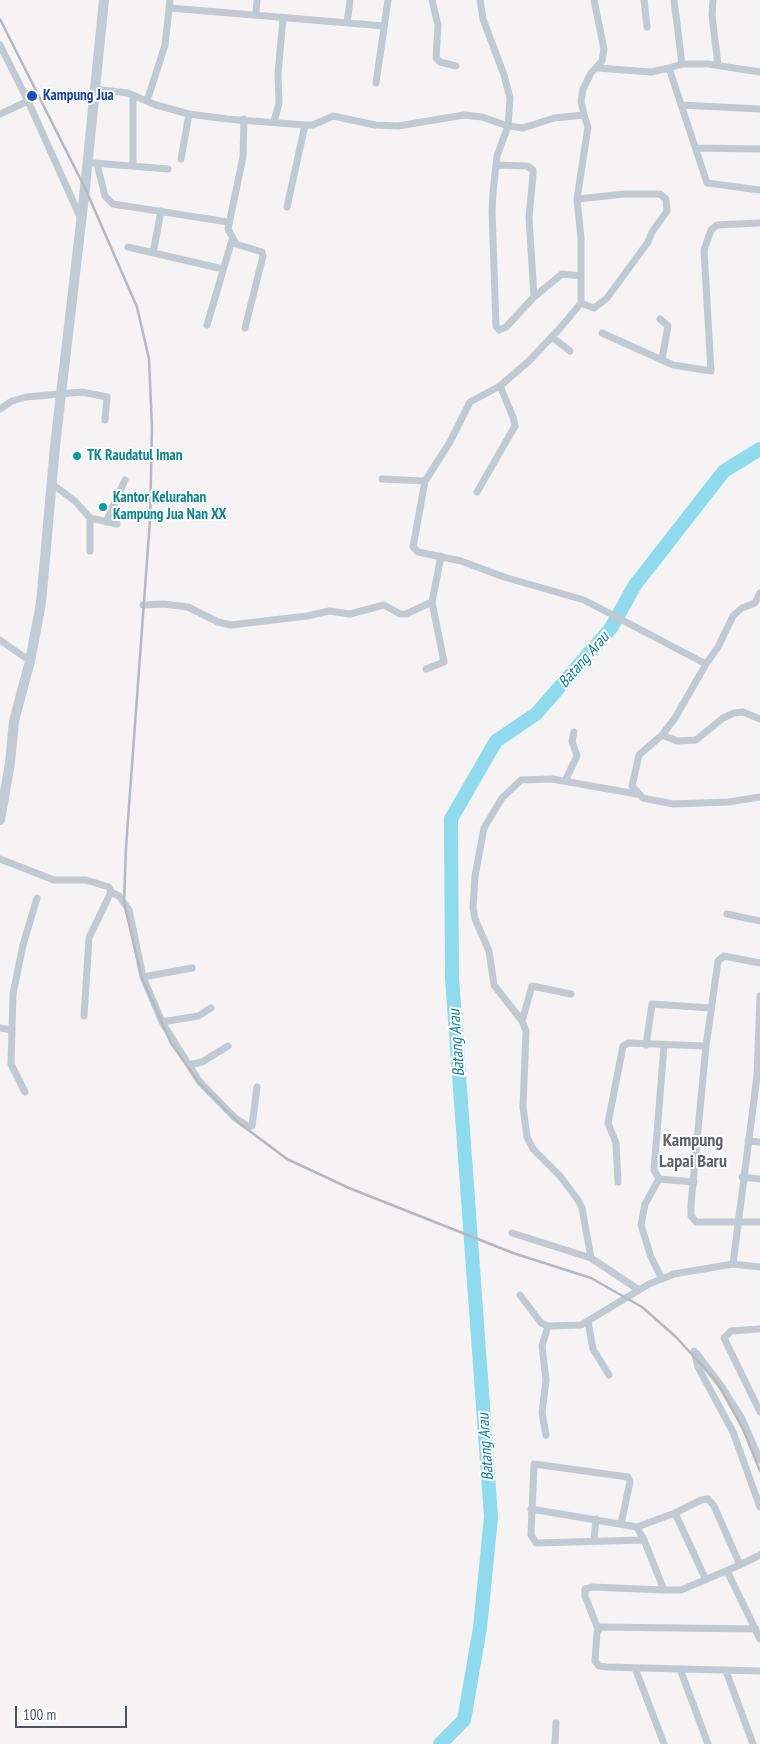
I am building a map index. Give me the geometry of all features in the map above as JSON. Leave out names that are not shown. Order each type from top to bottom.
[{"type":"street","points":[[0,820],[14,721],[30,661],[41,603],[81,220],[92,163],[94,89],[104,0]]},
{"type":"street","points":[[256,14],[258,0]]},
{"type":"street","points":[[347,23],[350,0]]},
{"type":"street","points":[[376,83],[388,0]]},
{"type":"street","points":[[432,0],[438,25],[436,58],[440,62],[456,66]]},
{"type":"street","points":[[480,0],[484,18],[508,88],[510,108],[508,126],[499,148],[496,166],[492,221],[498,328],[506,327],[534,297],[562,274],[581,276]]},
{"type":"street","points":[[594,0],[604,49],[602,61],[598,68],[591,73],[583,89],[581,101],[588,127],[577,198],[581,238],[581,303],[552,337],[500,386],[470,402],[450,442],[425,481],[413,547],[418,552],[461,561],[504,577],[584,600],[706,664]]},
{"type":"street","points":[[644,0],[648,27]]},
{"type":"street","points":[[674,0],[682,64]]},
{"type":"street","points":[[711,0],[718,65]]},
{"type":"street","points":[[147,101],[161,61],[170,4],[283,18],[384,26]]},
{"type":"street","points":[[274,122],[279,103],[278,74],[283,18]]},
{"type":"street","points":[[0,45],[28,101],[81,220]]},
{"type":"street","points":[[598,68],[651,72],[682,64],[718,65],[759,70]]},
{"type":"street","points":[[669,68],[707,183],[760,190]]},
{"type":"street","points":[[94,89],[133,95],[156,105],[189,114],[305,125],[334,116],[375,125],[398,126],[464,114],[489,118],[508,126],[529,128],[554,118],[584,116]]},
{"type":"street","points":[[133,95],[134,166]]},
{"type":"street","points":[[0,114],[28,101]]},
{"type":"street","points":[[681,105],[760,108]]},
{"type":"street","points":[[181,159],[189,114]]},
{"type":"street","points":[[207,325],[232,240],[228,222],[243,157],[244,119]]},
{"type":"street","points":[[287,207],[305,125]]},
{"type":"street","points":[[696,148],[760,148]]},
{"type":"street","points":[[92,163],[168,169]]},
{"type":"street","points":[[92,163],[108,201],[117,206],[228,222]]},
{"type":"street","points":[[496,166],[522,165],[529,166],[533,170],[529,218],[534,297]]},
{"type":"street","points":[[577,198],[625,194],[660,194],[665,197],[667,211],[652,232],[648,242],[607,298],[594,308],[581,303]]},
{"type":"street","points":[[153,253],[160,211]]},
{"type":"street","points":[[602,333],[626,346],[684,368],[711,371],[704,250],[711,230],[717,225],[760,223]]},
{"type":"street","points":[[232,240],[236,244],[262,252],[263,256],[245,328]]},
{"type":"street","points":[[128,247],[223,269]]},
{"type":"street","points":[[660,319],[668,326],[662,359]]},
{"type":"street","points":[[552,337],[570,352]]},
{"type":"street","points":[[476,492],[515,426],[500,386]]},
{"type":"street","points":[[0,409],[18,398],[82,392],[107,397],[105,420]]},
{"type":"street","points":[[382,479],[425,481]]},
{"type":"street","points":[[106,522],[125,480]]},
{"type":"street","points":[[52,484],[75,501],[90,518],[117,524]]},
{"type":"street","points":[[90,518],[90,551]]},
{"type":"street","points":[[426,669],[444,662],[432,602],[441,556]]},
{"type":"street","points":[[638,794],[632,786],[632,781],[639,756],[662,735],[691,693],[706,664],[718,647],[733,616],[742,608],[755,603],[760,594]]},
{"type":"street","points":[[144,605],[163,604],[188,607],[218,622],[231,625],[306,616],[329,611],[350,614],[384,605],[400,614],[406,614],[432,602]]},
{"type":"street","points":[[0,640],[18,655],[30,661]]},
{"type":"street","points":[[662,735],[677,741],[696,740],[723,718],[734,713],[744,712],[760,719]]},
{"type":"street","points":[[564,781],[577,756],[572,741],[574,732]]},
{"type":"street","points":[[591,1258],[582,1208],[578,1200],[560,1176],[533,1149],[527,1137],[523,1107],[527,1037],[522,1022],[494,985],[489,950],[473,914],[473,887],[480,842],[490,815],[507,793],[521,780],[564,781],[638,794],[650,800],[673,804],[729,802],[760,797]]},
{"type":"street","points":[[0,859],[54,880],[86,880],[109,887],[111,892],[119,896],[129,912],[143,977],[162,1022],[198,1081],[235,1118],[249,1127],[252,1126],[257,1087]]},
{"type":"street","points":[[84,1016],[89,938],[111,892]]},
{"type":"street","points":[[24,1092],[11,1064],[12,1030],[17,970],[37,898]]},
{"type":"street","points":[[727,914],[760,922]]},
{"type":"street","points":[[760,963],[724,956],[720,958],[706,1046],[694,1182],[690,1204],[692,1219],[700,1222],[760,1222]]},
{"type":"street","points":[[143,977],[192,968]]},
{"type":"street","points":[[522,1022],[532,986],[571,994]]},
{"type":"street","points":[[732,1264],[742,1177],[757,1076],[760,996]]},
{"type":"street","points":[[646,1045],[652,1004],[711,1008]]},
{"type":"street","points":[[162,1022],[198,1016],[212,1008]]},
{"type":"street","points":[[0,1028],[12,1030]]},
{"type":"street","points":[[618,1182],[617,1150],[613,1132],[608,1123],[620,1054],[625,1044],[706,1046]]},
{"type":"street","points":[[189,1065],[202,1062],[228,1046]]},
{"type":"street","points":[[659,1179],[654,1170],[664,1046]]},
{"type":"street","points":[[748,1141],[760,1142]]},
{"type":"street","points":[[742,1177],[760,1179]]},
{"type":"street","points":[[659,1179],[694,1182]]},
{"type":"street","points":[[659,1179],[645,1204],[642,1225],[651,1258],[662,1279]]},
{"type":"street","points":[[512,1233],[591,1258],[639,1290]]},
{"type":"street","points":[[520,1295],[541,1323],[548,1326],[581,1324],[588,1322],[639,1290],[662,1279],[690,1270],[732,1264],[760,1266]]},
{"type":"street","points":[[588,1322],[593,1349],[609,1375]]},
{"type":"street","points":[[546,1435],[542,1413],[546,1380],[542,1346],[548,1326]]},
{"type":"street","points":[[760,1329],[731,1331],[724,1338],[760,1412]]},
{"type":"street","points":[[760,1460],[741,1417],[722,1386],[694,1351],[698,1367],[730,1424],[760,1507]]},
{"type":"street","points":[[621,1524],[630,1482],[628,1477],[537,1463],[532,1467],[531,1535],[536,1543],[644,1540]]},
{"type":"street","points":[[531,1509],[637,1527],[675,1513],[701,1500],[711,1502],[740,1565]]},
{"type":"street","points":[[675,1513],[706,1580]]},
{"type":"street","points":[[594,1540],[596,1519]]},
{"type":"street","points":[[637,1527],[664,1590]]},
{"type":"street","points":[[760,1555],[682,1590],[592,1587],[585,1589],[585,1596],[598,1629],[596,1661],[598,1665],[635,1668],[760,1671]]},
{"type":"street","points":[[727,1571],[760,1639]]},
{"type":"street","points":[[598,1629],[609,1626],[756,1628]]},
{"type":"street","points":[[635,1668],[664,1744]]},
{"type":"street","points":[[680,1669],[705,1743]]},
{"type":"street","points":[[726,1671],[753,1744]]},
{"type":"street","points":[[556,1724],[556,1744]]},
{"type":"waterway","name":"Batang Arau","points":[[440,1744],[464,1720],[480,1628],[491,1517],[452,978],[451,819],[496,741],[536,714],[611,628],[635,585],[724,471],[760,449]]},
{"type":"railway","points":[[0,19],[85,188],[137,307],[149,359],[152,427],[150,520],[126,847],[124,903],[142,978],[171,1043],[199,1083],[239,1123],[287,1159],[349,1188],[513,1253],[591,1278],[642,1307],[676,1337],[717,1382],[743,1429],[760,1471]]},
{"type":"place","name":"Kampung Jua","points":[[32,96]]},
{"type":"place","name":"TK Raudatul Iman","points":[[77,456]]},
{"type":"place","name":"Kantor Kelurahan Kampung Jua Nan XX","points":[[103,507]]},
{"type":"district","name":"Kampung Lapai Baru","points":[[693,1151]]}]
